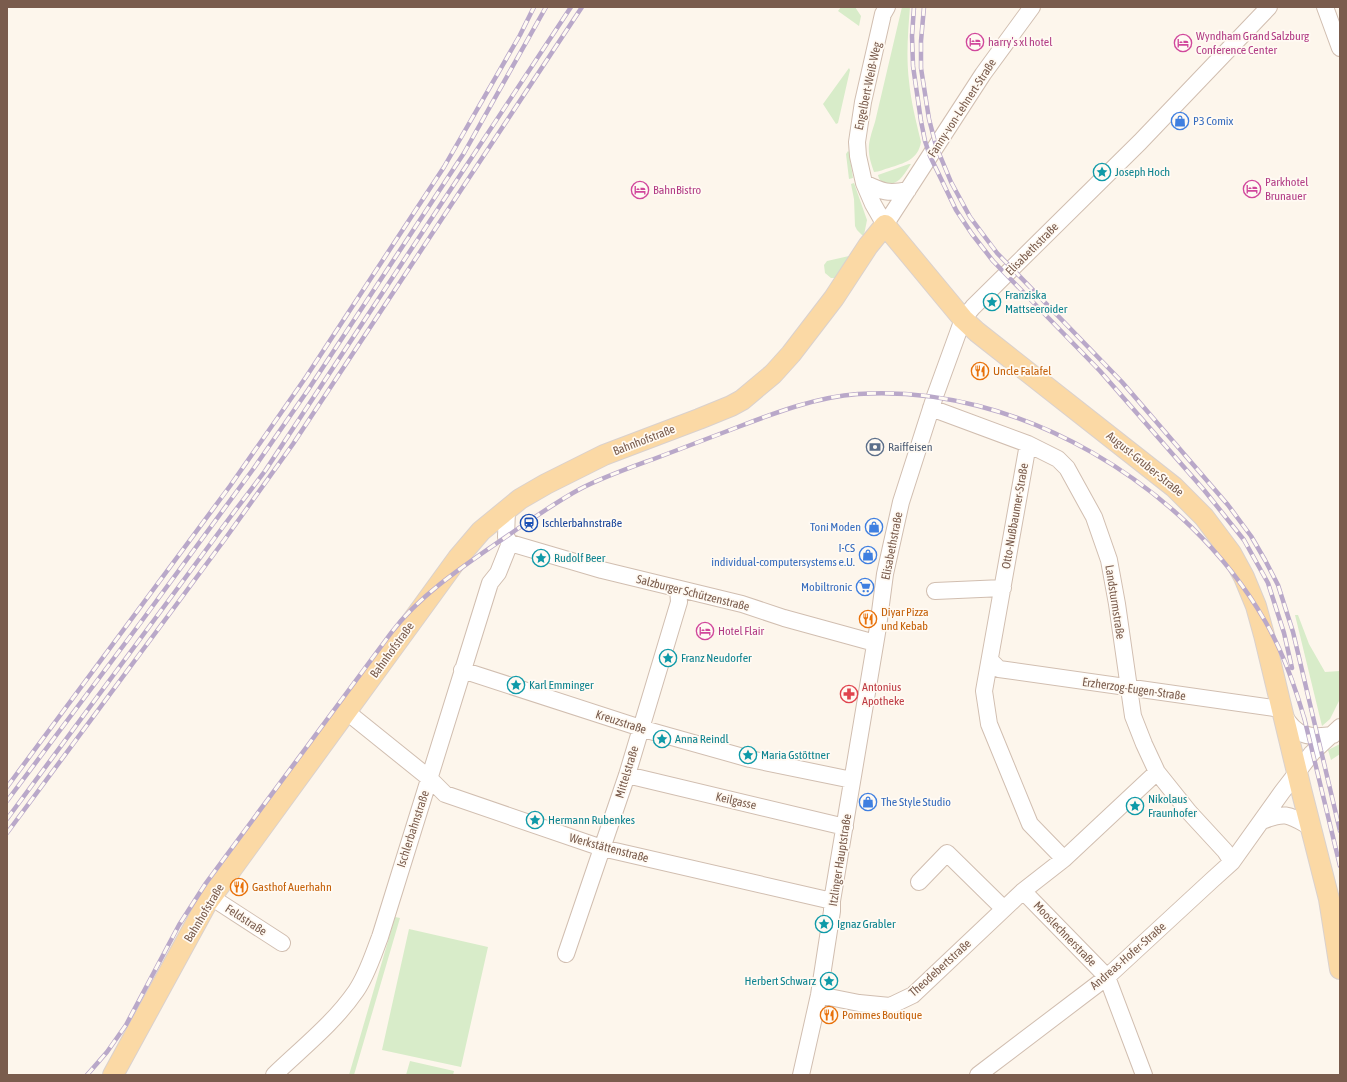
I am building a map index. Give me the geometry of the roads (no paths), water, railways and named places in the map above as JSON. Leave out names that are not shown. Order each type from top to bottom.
[{"type":"main road","name":"August-Gruber-Straße","points":[[885,225],[963,319],[1174,487],[1204,516],[1231,553],[1244,577],[1256,606],[1329,900],[1340,969]]},
{"type":"main road","name":"Fanny-von-Lehnert-Straße","points":[[791,354],[834,298],[868,246],[885,225]]},
{"type":"main road","name":"Bahnhofstraße","points":[[113,1075],[211,897],[458,558],[481,531],[526,495],[597,458],[737,403],[774,374],[791,354]]},
{"type":"street","name":"Fanny-von-Lehnert-Straße","points":[[885,225],[983,74],[1032,7]]},
{"type":"street","name":"Elisabethstraße","points":[[876,643],[885,574],[900,502],[931,408],[963,319],[973,307],[1140,142],[1270,7]]},
{"type":"street","points":[[1325,7],[1340,48]]},
{"type":"street","name":"Engelbert-Weiß-Weg","points":[[884,9],[858,129],[858,156],[864,183],[873,204],[885,225]]},
{"type":"street","points":[[864,183],[881,191],[893,193],[908,190]]},
{"type":"street","name":"Landsturmstraße","points":[[931,408],[1028,444],[1052,456],[1067,468],[1094,517],[1109,560],[1117,604],[1132,716],[1157,772],[1188,812],[1225,851],[1232,862]]},
{"type":"street","name":"Otto-Nußbaumer-Straße","points":[[1028,444],[991,661],[984,691],[989,724],[1030,824],[1064,859]]},
{"type":"street","name":"Ischlerbahnstraße","points":[[274,1075],[332,1020],[356,990],[369,966],[380,937],[490,583],[498,573],[508,540],[506,510]]},
{"type":"street","name":"Salzburger Schützenstraße","points":[[481,531],[602,570],[742,604],[876,643]]},
{"type":"street","points":[[935,591],[1003,588]]},
{"type":"street","name":"Mittelstraße","points":[[566,954],[627,775],[679,602],[678,589]]},
{"type":"street","name":"Itzlinger Hauptstraße","points":[[801,1075],[819,995],[832,911],[832,901],[876,643]]},
{"type":"street","name":"Erzherzog-Eugen-Straße","points":[[991,661],[999,669],[1282,711]]},
{"type":"street","name":"Kreuzstraße","points":[[462,670],[640,728],[750,758],[852,780]]},
{"type":"street","name":"Andreas-Hofer-Straße","points":[[1282,711],[1294,729],[1302,734],[1309,736],[1336,731]]},
{"type":"street","name":"Werkstättenstraße","points":[[347,712],[429,778],[445,794],[602,848],[832,901]]},
{"type":"street","name":"Andreas-Hofer-Straße","points":[[978,1075],[1107,977],[1232,862],[1296,772],[1312,753],[1336,731]]},
{"type":"street","name":"Theodebertstraße","points":[[819,995],[859,1003],[890,1006],[913,995],[1023,891],[1064,859],[1157,772]]},
{"type":"street","name":"Keilgasse","points":[[627,775],[845,827]]},
{"type":"street","points":[[1262,821],[1282,814],[1290,816],[1312,828]]},
{"type":"street","points":[[919,882],[947,853],[1004,909]]},
{"type":"street","name":"Mooslechnerstraße","points":[[1023,891],[1107,977]]},
{"type":"street","name":"Feldstraße","points":[[211,897],[282,943]]},
{"type":"street","points":[[1107,977],[1144,1075]]},
{"type":"railway","points":[[7,787],[230,486],[306,377],[444,167],[520,35],[534,7]]},
{"type":"railway","points":[[7,801],[254,468],[308,390],[464,153],[546,7]]},
{"type":"railway","points":[[7,819],[265,471],[571,7]]},
{"type":"railway","points":[[7,833],[225,539],[293,444],[582,7]]},
{"type":"railway","points":[[914,7],[912,36],[913,66],[925,141],[930,156],[956,210],[993,261],[1100,371],[1204,490],[1244,540],[1268,583],[1284,633],[1292,668]]},
{"type":"railway","points":[[924,7],[921,41],[921,68],[929,119],[936,146],[951,182],[970,217],[997,253],[1122,382],[1228,505],[1251,536],[1278,585],[1293,632],[1340,831]]},
{"type":"railway","points":[[87,1075],[107,1052],[126,1025],[179,925],[206,883],[391,633],[432,590],[464,566],[562,499],[580,489],[619,472],[797,406],[827,398],[858,394],[918,395],[978,406],[1036,425],[1092,452],[1144,487],[1191,527],[1232,572],[1265,621],[1283,657],[1293,682],[1305,721]]},
{"type":"railway","points":[[1304,717],[1340,866]]},
{"type":"place","name":"harry’s xl hotel","points":[[975,42]]},
{"type":"place","name":"Wyndham Grand Salzburg Conference Center","points":[[1183,43]]},
{"type":"place","name":"P3 Comix","points":[[1180,121]]},
{"type":"place","name":"Joseph Hoch","points":[[1102,172]]},
{"type":"place","name":"Parkhotel Brunauer","points":[[1252,189]]},
{"type":"place","name":"BahnBistro","points":[[640,190]]},
{"type":"place","name":"Franziska Mattseeroider","points":[[992,302]]},
{"type":"place","name":"Uncle Falafel","points":[[980,371]]},
{"type":"place","name":"Raiffeisen","points":[[875,447]]},
{"type":"place","name":"Ischlerbahnstraße","points":[[529,523]]},
{"type":"place","name":"Toni Moden","points":[[874,527]]},
{"type":"place","name":"I-CS individual-computersystems e.U.","points":[[868,555]]},
{"type":"place","name":"Rudolf Beer","points":[[541,558]]},
{"type":"place","name":"Mobiltronic","points":[[865,587]]},
{"type":"place","name":"Diyar Pizza und Kebab","points":[[868,619]]},
{"type":"place","name":"Hotel Flair","points":[[705,631]]},
{"type":"place","name":"Franz Neudorfer","points":[[668,658]]},
{"type":"place","name":"Karl Emminger","points":[[516,685]]},
{"type":"place","name":"Antonius Apotheke","points":[[849,694]]},
{"type":"place","name":"Anna Reindl","points":[[662,739]]},
{"type":"place","name":"Maria Gstöttner","points":[[748,755]]},
{"type":"place","name":"The Style Studio","points":[[868,802]]},
{"type":"place","name":"Nikolaus Fraunhofer","points":[[1135,806]]},
{"type":"place","name":"Hermann Rubenkes","points":[[535,820]]},
{"type":"place","name":"Gasthof Auerhahn","points":[[239,887]]},
{"type":"place","name":"Ignaz Grabler","points":[[824,924]]},
{"type":"place","name":"Herbert Schwarz","points":[[829,981]]},
{"type":"place","name":"Pommes Boutique","points":[[829,1015]]}]
